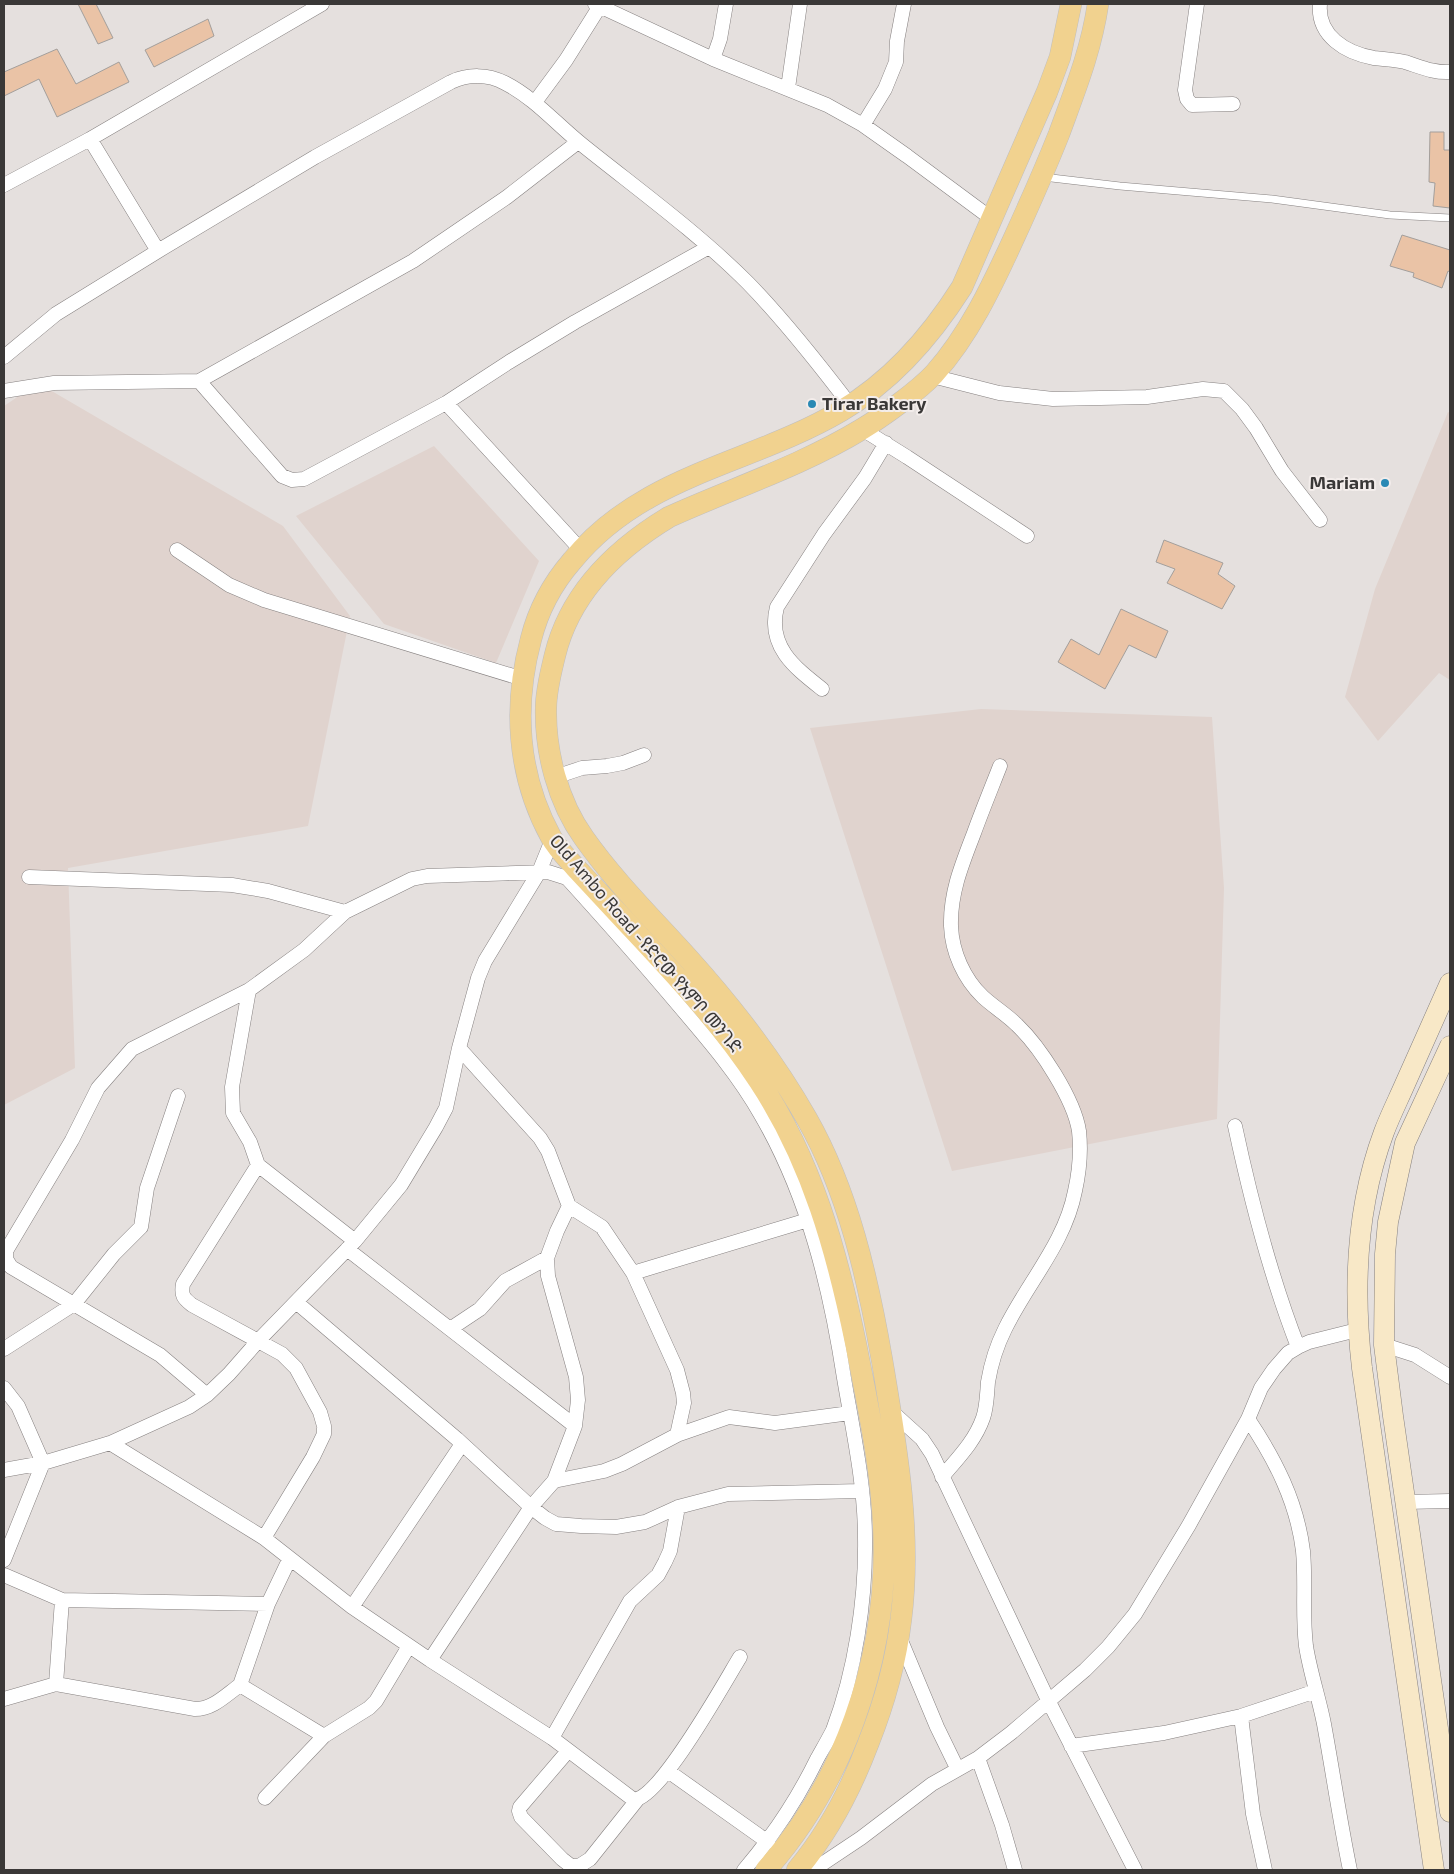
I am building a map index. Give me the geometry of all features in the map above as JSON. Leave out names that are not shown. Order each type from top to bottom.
[{"type":"main road","name":"Old Ambo Road -የድሮው የአምቦ መንገድ","points":[[766,1870],[801,1827],[837,1760],[859,1705],[876,1644],[884,1578],[884,1543],[880,1491],[859,1412],[852,1326],[836,1257],[815,1190],[791,1138],[762,1084],[710,1014],[555,843],[532,795],[525,771],[521,735],[522,679],[532,635],[552,590],[564,570],[601,530],[638,503],[684,480],[811,427],[850,405],[886,379],[910,357],[946,313],[962,287],[1060,57],[1071,4]]},
{"type":"main road","name":"Old Ambo Road -የድሮው የአምቦ መንገድ","points":[[797,1870],[826,1830],[857,1774],[881,1710],[902,1617],[904,1578],[903,1514],[890,1410],[876,1325],[865,1276],[846,1212],[810,1123],[779,1072],[729,1004],[582,836],[564,802],[554,770],[547,736],[546,706],[548,683],[558,645],[566,624],[591,581],[605,565],[648,530],[669,517],[807,459],[862,429],[932,376],[951,353],[996,281],[1043,177],[1086,61],[1098,4]]},
{"type":"main road","points":[[926,337],[951,353]]},
{"type":"main road","points":[[525,771],[554,770]]},
{"type":"main road","points":[[1434,1870],[1357,1330],[1359,1249],[1371,1174],[1384,1132],[1450,983]]},
{"type":"main road","points":[[1450,1046],[1405,1143],[1388,1222],[1384,1345],[1405,1502],[1448,1783],[1450,1812]]},
{"type":"main road","points":[[1384,1132],[1405,1143]]},
{"type":"main road","points":[[852,1326],[876,1325]]},
{"type":"street","points":[[4,185],[90,139],[322,4]]},
{"type":"street","points":[[713,59],[720,39],[726,4]]},
{"type":"street","points":[[788,88],[800,4]]},
{"type":"street","points":[[863,125],[885,89],[896,62],[896,41],[904,4]]},
{"type":"street","points":[[1197,4],[1185,90],[1187,100],[1192,105],[1233,104]]},
{"type":"street","points":[[1320,4],[1321,22],[1326,32],[1340,46],[1373,57],[1406,63],[1439,73],[1450,72]]},
{"type":"street","points":[[536,102],[566,60],[598,5],[713,59],[827,105],[863,125],[992,219]]},
{"type":"street","points":[[4,357],[56,314],[315,157],[422,97],[462,77],[480,76],[505,83],[536,102],[578,142],[709,247],[748,283],[784,323],[850,405]]},
{"type":"street","points":[[90,139],[158,251]]},
{"type":"street","points":[[4,391],[54,383],[199,382],[413,261],[507,197],[578,142]]},
{"type":"street","points":[[199,382],[282,476],[292,480],[304,479],[446,403],[575,322],[709,247]]},
{"type":"street","points":[[932,376],[999,393],[1053,399],[1147,398],[1203,389],[1224,391],[1242,409],[1282,471],[1320,520]]},
{"type":"street","points":[[446,403],[581,550]]},
{"type":"street","points":[[862,429],[1027,536]]},
{"type":"street","points":[[822,689],[794,666],[777,639],[774,619],[777,607],[824,534],[865,478],[886,443]]},
{"type":"street","points":[[177,550],[230,585],[264,600],[522,679]]},
{"type":"street","points":[[554,770],[607,766],[644,756]]},
{"type":"street","points":[[942,1476],[965,1450],[984,1416],[989,1379],[1001,1336],[1056,1242],[1070,1214],[1076,1189],[1079,1159],[1079,1130],[1061,1084],[1038,1049],[1019,1026],[984,997],[971,983],[959,963],[955,948],[951,927],[952,902],[958,873],[1000,766]]},
{"type":"street","points":[[4,1470],[43,1463],[110,1443],[189,1407],[207,1395],[229,1374],[258,1341],[351,1245],[401,1185],[436,1128],[446,1108],[459,1048],[478,978],[485,961],[555,843]]},
{"type":"street","points":[[555,843],[567,878],[662,984],[736,1076],[761,1114],[778,1148],[808,1220],[830,1295],[859,1412],[865,1571],[858,1626],[845,1690],[832,1731],[788,1812],[768,1842],[744,1870]]},
{"type":"street","points":[[207,1395],[160,1355],[11,1267],[6,1259],[5,1251],[72,1140],[98,1088],[132,1049],[249,990],[304,950],[345,912],[412,879],[420,877],[539,872],[558,874],[567,878]]},
{"type":"street","points":[[29,878],[232,885],[268,891],[345,912]]},
{"type":"street","points":[[249,990],[231,1097],[232,1113],[250,1142],[258,1165],[450,1329],[575,1426]]},
{"type":"street","points":[[459,1048],[540,1138],[548,1151],[568,1206],[602,1227],[633,1272],[677,1370],[684,1403],[677,1435]]},
{"type":"street","points":[[4,1349],[74,1304],[114,1254],[141,1227],[147,1188],[178,1096]]},
{"type":"street","points":[[1234,1126],[1246,1178],[1269,1260],[1282,1304],[1298,1347]]},
{"type":"street","points":[[258,1165],[183,1284],[181,1292],[183,1298],[192,1305],[282,1354],[296,1368],[320,1412],[324,1434],[305,1473],[264,1538]]},
{"type":"street","points":[[430,1660],[531,1507],[554,1481],[575,1426],[578,1400],[576,1377],[548,1276],[547,1258],[568,1206]]},
{"type":"street","points":[[633,1272],[808,1220]]},
{"type":"street","points":[[450,1329],[480,1309],[505,1281],[547,1258]]},
{"type":"street","points":[[296,1302],[462,1444],[531,1507],[556,1524],[616,1527],[645,1522],[678,1506],[728,1494],[862,1491]]},
{"type":"street","points":[[813,1870],[861,1838],[932,1784],[957,1768],[978,1758],[1011,1733],[1085,1670],[1108,1647],[1135,1614],[1189,1525],[1248,1418],[1261,1388],[1274,1369],[1288,1353],[1298,1347],[1309,1342],[1357,1330]]},
{"type":"street","points":[[1384,1345],[1415,1355],[1450,1377]]},
{"type":"street","points":[[4,1388],[18,1406],[43,1463],[4,1560]]},
{"type":"street","points":[[554,1481],[604,1471],[622,1464],[677,1435],[729,1417],[775,1423],[890,1410],[922,1439],[932,1454],[1070,1746],[1135,1870]]},
{"type":"street","points":[[1248,1418],[1275,1462],[1294,1508],[1299,1528],[1304,1573],[1306,1648],[1324,1723],[1350,1870]]},
{"type":"street","points":[[110,1443],[264,1538],[289,1560],[352,1607],[430,1660],[552,1738],[629,1797],[637,1800]]},
{"type":"street","points":[[352,1607],[462,1444]]},
{"type":"street","points":[[1405,1502],[1450,1501]]},
{"type":"street","points":[[552,1738],[630,1601],[658,1574],[666,1562],[670,1551],[678,1506]]},
{"type":"street","points":[[4,1699],[56,1684],[195,1709],[211,1707],[240,1685],[268,1604],[289,1560]]},
{"type":"street","points":[[4,1575],[62,1600],[268,1604]]},
{"type":"street","points":[[56,1684],[62,1600]]},
{"type":"street","points":[[898,1634],[937,1727],[957,1768]]},
{"type":"street","points":[[265,1798],[324,1736],[372,1704],[409,1646]]},
{"type":"street","points":[[568,1751],[520,1807],[519,1811],[521,1817],[562,1859],[571,1866],[582,1868],[637,1800],[668,1771],[703,1720],[740,1656]]},
{"type":"street","points":[[240,1685],[324,1736]]},
{"type":"street","points":[[1070,1746],[1164,1734],[1240,1716],[1316,1691]]},
{"type":"street","points":[[1240,1716],[1253,1814],[1264,1870]]},
{"type":"street","points":[[978,1758],[1015,1870]]},
{"type":"street","points":[[668,1771],[768,1842]]},
{"type":"lane","points":[[1043,177],[1120,186],[1272,199],[1390,215],[1450,218]]},
{"type":"shaded area","points":[[38,383],[283,526],[350,616],[308,826],[68,868],[75,1068],[4,1105],[4,406]]},
{"type":"shaded area","points":[[1448,412],[1450,413],[1450,680],[1439,673],[1378,741],[1345,697],[1375,589]]},
{"type":"shaded area","points":[[434,446],[539,561],[496,663],[384,624],[296,516]]},
{"type":"shaded area","points":[[981,709],[1212,717],[1224,888],[1217,1119],[952,1171],[810,728]]},
{"type":"building","points":[[78,4],[96,4],[113,38],[98,44]]},
{"type":"building","points":[[208,19],[214,36],[154,67],[145,50]]},
{"type":"building","points":[[57,49],[76,84],[119,62],[129,82],[57,117],[39,79],[4,96],[4,72]]},
{"type":"building","points":[[1430,132],[1444,132],[1444,150],[1450,150],[1450,208],[1433,206],[1435,183],[1429,182]]},
{"type":"building","points":[[1402,235],[1450,250],[1450,272],[1448,271],[1442,288],[1413,277],[1414,273],[1390,266]]},
{"type":"building","points":[[1164,540],[1223,563],[1218,574],[1235,586],[1222,609],[1167,583],[1175,569],[1156,562]]},
{"type":"building","points":[[1121,609],[1168,631],[1156,658],[1129,645],[1105,689],[1058,662],[1071,639],[1099,655]]},
{"type":"place","name":"Tirar Bakery","points":[[812,404]]},
{"type":"place","name":"Mariam","points":[[1385,483]]}]
